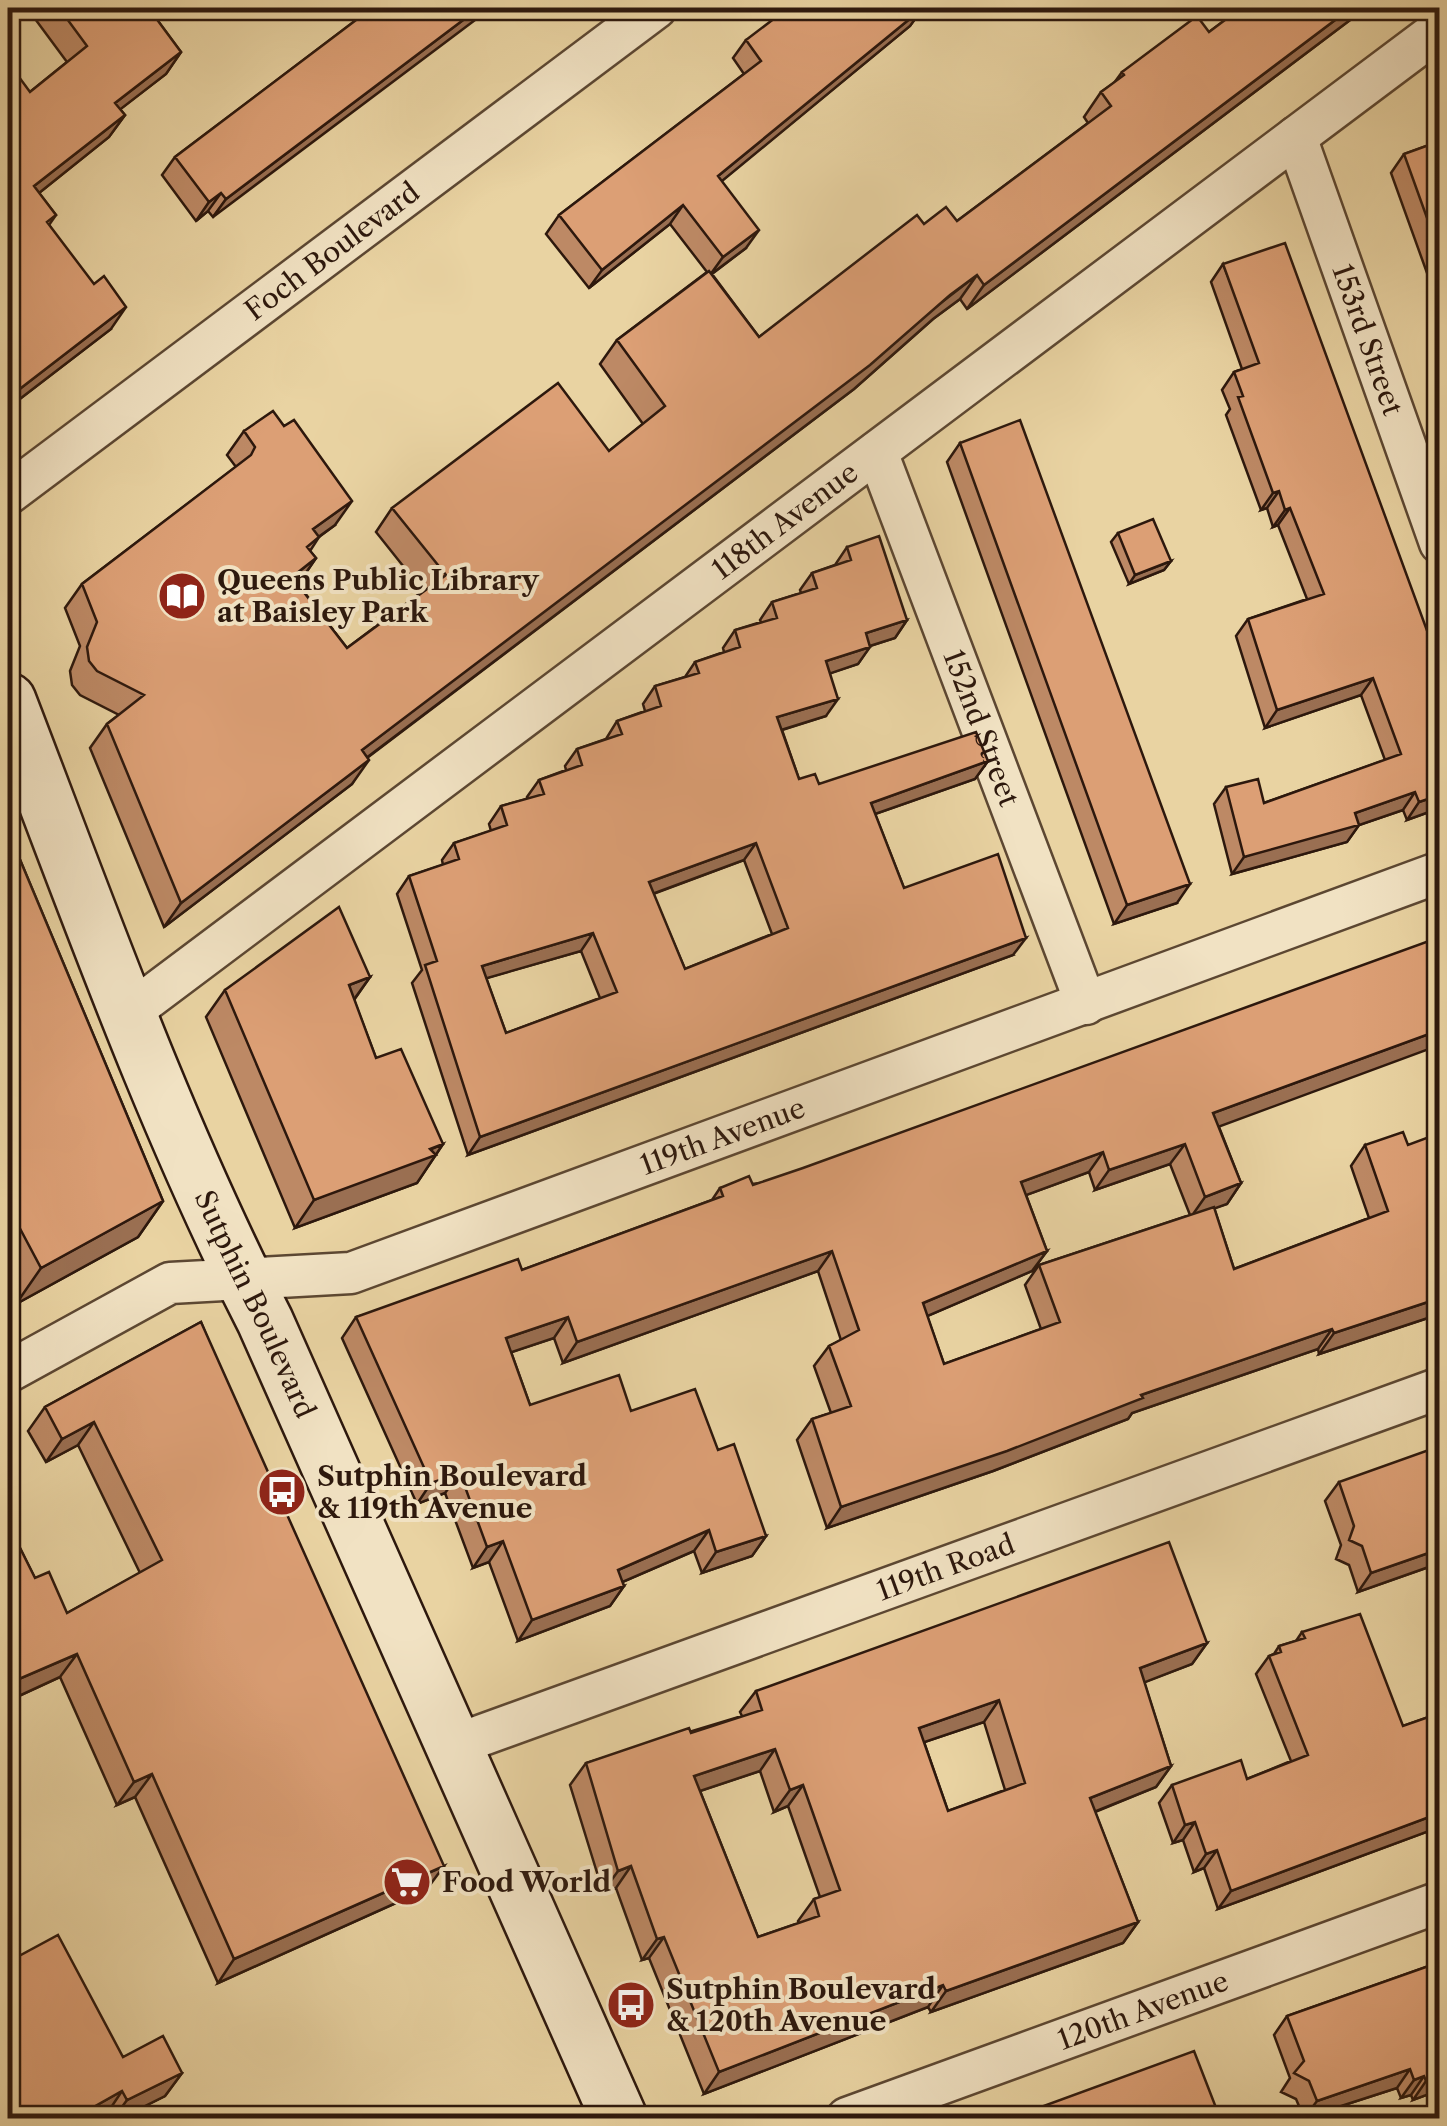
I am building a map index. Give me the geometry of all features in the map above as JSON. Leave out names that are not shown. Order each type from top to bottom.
[{"type":"main road","name":"Sutphin Boulevard","points":[[8,701],[128,1013],[242,1278],[619,2118]]},
{"type":"street","name":"Foch Boulevard","points":[[8,494],[656,8]]},
{"type":"street","name":"118th Avenue","points":[[128,1013],[1440,29]]},
{"type":"street","name":"153rd Street","points":[[1296,137],[1440,543]]},
{"type":"street","name":"152nd Street","points":[[878,452],[1086,1004]]},
{"type":"street","name":"119th Avenue","points":[[8,1372],[170,1283],[351,1273],[1440,872]]},
{"type":"street","name":"119th Road","points":[[452,1746],[1440,1388]]},
{"type":"street","name":"120th Avenue","points":[[847,2118],[1440,1902]]},
{"type":"building","points":[[59,8],[153,8],[150,10],[181,52],[115,103],[125,115],[34,186],[56,215],[47,222],[94,284],[104,276],[126,307],[8,398],[8,62],[30,92],[87,46]]},
{"type":"building","points":[[372,8],[479,8],[226,199],[221,193],[209,202],[175,157]]},
{"type":"building","points":[[788,8],[923,8],[718,176],[759,230],[723,257],[683,205],[602,270],[559,215],[761,61],[746,40]]},
{"type":"building","points":[[1241,8],[1351,8],[984,285],[977,275],[950,295],[870,365],[362,750],[369,760],[181,903],[107,724],[144,695],[97,671],[89,661],[87,647],[97,622],[82,584],[251,455],[255,447],[244,431],[273,411],[284,426],[294,420],[352,501],[313,529],[319,537],[307,547],[316,558],[292,577],[347,648],[446,575],[392,508],[558,383],[609,451],[665,406],[617,340],[709,271],[759,337],[917,215],[924,224],[946,207],[957,221],[1111,106],[1101,92],[1197,16],[1209,32]]},
{"type":"building","points":[[1440,141],[1440,254],[1404,154]]},
{"type":"building","points":[[1285,243],[1440,666],[1440,795],[1419,802],[1415,792],[1355,813],[1359,825],[1244,857],[1226,787],[1258,779],[1264,803],[1401,754],[1373,678],[1277,710],[1248,619],[1324,594],[1290,508],[1285,510],[1279,491],[1273,493],[1238,397],[1243,396],[1234,372],[1259,363],[1223,264]]},
{"type":"building","points":[[1020,420],[1190,884],[1127,905],[960,443]]},
{"type":"building","points":[[1153,519],[1171,561],[1135,575],[1118,533]]},
{"type":"building","points":[[879,536],[907,620],[866,633],[870,647],[826,661],[838,699],[777,717],[799,779],[815,774],[819,784],[976,732],[988,761],[871,803],[904,888],[998,854],[1026,938],[480,1137],[425,965],[437,961],[409,876],[459,859],[454,843],[507,825],[501,806],[544,794],[539,780],[582,765],[577,749],[622,734],[617,721],[661,706],[655,686],[699,673],[695,662],[740,647],[735,630],[777,618],[772,602],[817,588],[812,573],[851,560],[847,547]],"holes":[[[756,843],[788,928],[685,969],[649,882]],[[593,933],[617,992],[506,1033],[482,966]]]},
{"type":"building","points":[[8,831],[163,1201],[41,1268],[8,1206]]},
{"type":"building","points":[[339,907],[370,977],[349,985],[376,1058],[401,1049],[443,1144],[430,1149],[436,1155],[314,1200],[225,990]]},
{"type":"building","points":[[1440,937],[1440,1030],[1213,1113],[1241,1183],[1205,1197],[1185,1144],[1109,1170],[1103,1152],[1021,1182],[1047,1251],[923,1303],[944,1364],[1060,1322],[1039,1265],[1214,1207],[1234,1269],[1388,1211],[1365,1145],[1403,1132],[1408,1145],[1440,1133],[1440,1298],[1334,1333],[1332,1329],[1141,1395],[1143,1398],[1007,1451],[841,1507],[812,1419],[851,1406],[829,1346],[859,1330],[832,1251],[577,1342],[568,1317],[506,1338],[530,1405],[619,1375],[631,1411],[695,1389],[718,1450],[734,1444],[766,1536],[716,1552],[709,1530],[618,1570],[624,1586],[532,1620],[503,1541],[487,1547],[460,1473],[431,1483],[356,1317],[518,1259],[522,1270],[723,1196],[720,1188],[749,1176],[753,1185],[803,1168]]},
{"type":"building","points":[[201,1322],[444,1866],[234,1959],[152,1774],[134,1782],[77,1654],[19,1679],[8,1656],[8,1524],[35,1578],[49,1572],[67,1613],[162,1560],[94,1422],[62,1439],[45,1407]]},
{"type":"building","points":[[1440,1446],[1440,1549],[1371,1573],[1362,1546],[1349,1540],[1354,1526],[1339,1482]]},
{"type":"building","points":[[1169,1542],[1207,1643],[1140,1668],[1171,1766],[1090,1798],[1138,1922],[946,1991],[943,1985],[719,2072],[664,1937],[657,1939],[631,1866],[618,1871],[586,1763],[689,1728],[691,1733],[762,1710],[756,1691]],"holes":[[[999,1700],[1025,1783],[948,1811],[919,1728]],[[775,1749],[790,1790],[803,1785],[840,1890],[814,1899],[819,1916],[758,1937],[694,1776]]]},
{"type":"building","points":[[1360,1614],[1403,1726],[1440,1713],[1440,1813],[1231,1891],[1217,1850],[1206,1854],[1195,1822],[1185,1825],[1172,1785],[1241,1760],[1247,1779],[1308,1755],[1269,1656],[1281,1652],[1279,1646],[1305,1638],[1302,1632]]},
{"type":"building","points":[[58,1935],[123,2057],[163,2036],[182,2073],[127,2100],[122,2091],[74,2118],[8,2118],[8,1962]]},
{"type":"building","points":[[1440,1962],[1440,2076],[1414,2080],[1410,2069],[1317,2101],[1309,2081],[1294,2073],[1304,2061],[1287,2016]]},
{"type":"building","points":[[1194,2051],[1220,2118],[1011,2118]]},
{"type":"place","name":"Queens Public Library at Baisley Park","points":[[182,596]]},
{"type":"place","name":"Sutphin Boulevard & 119th Avenue","points":[[282,1492]]},
{"type":"place","name":"Food World","points":[[407,1882]]},
{"type":"place","name":"Sutphin Boulevard & 120th Avenue","points":[[631,2005]]}]
